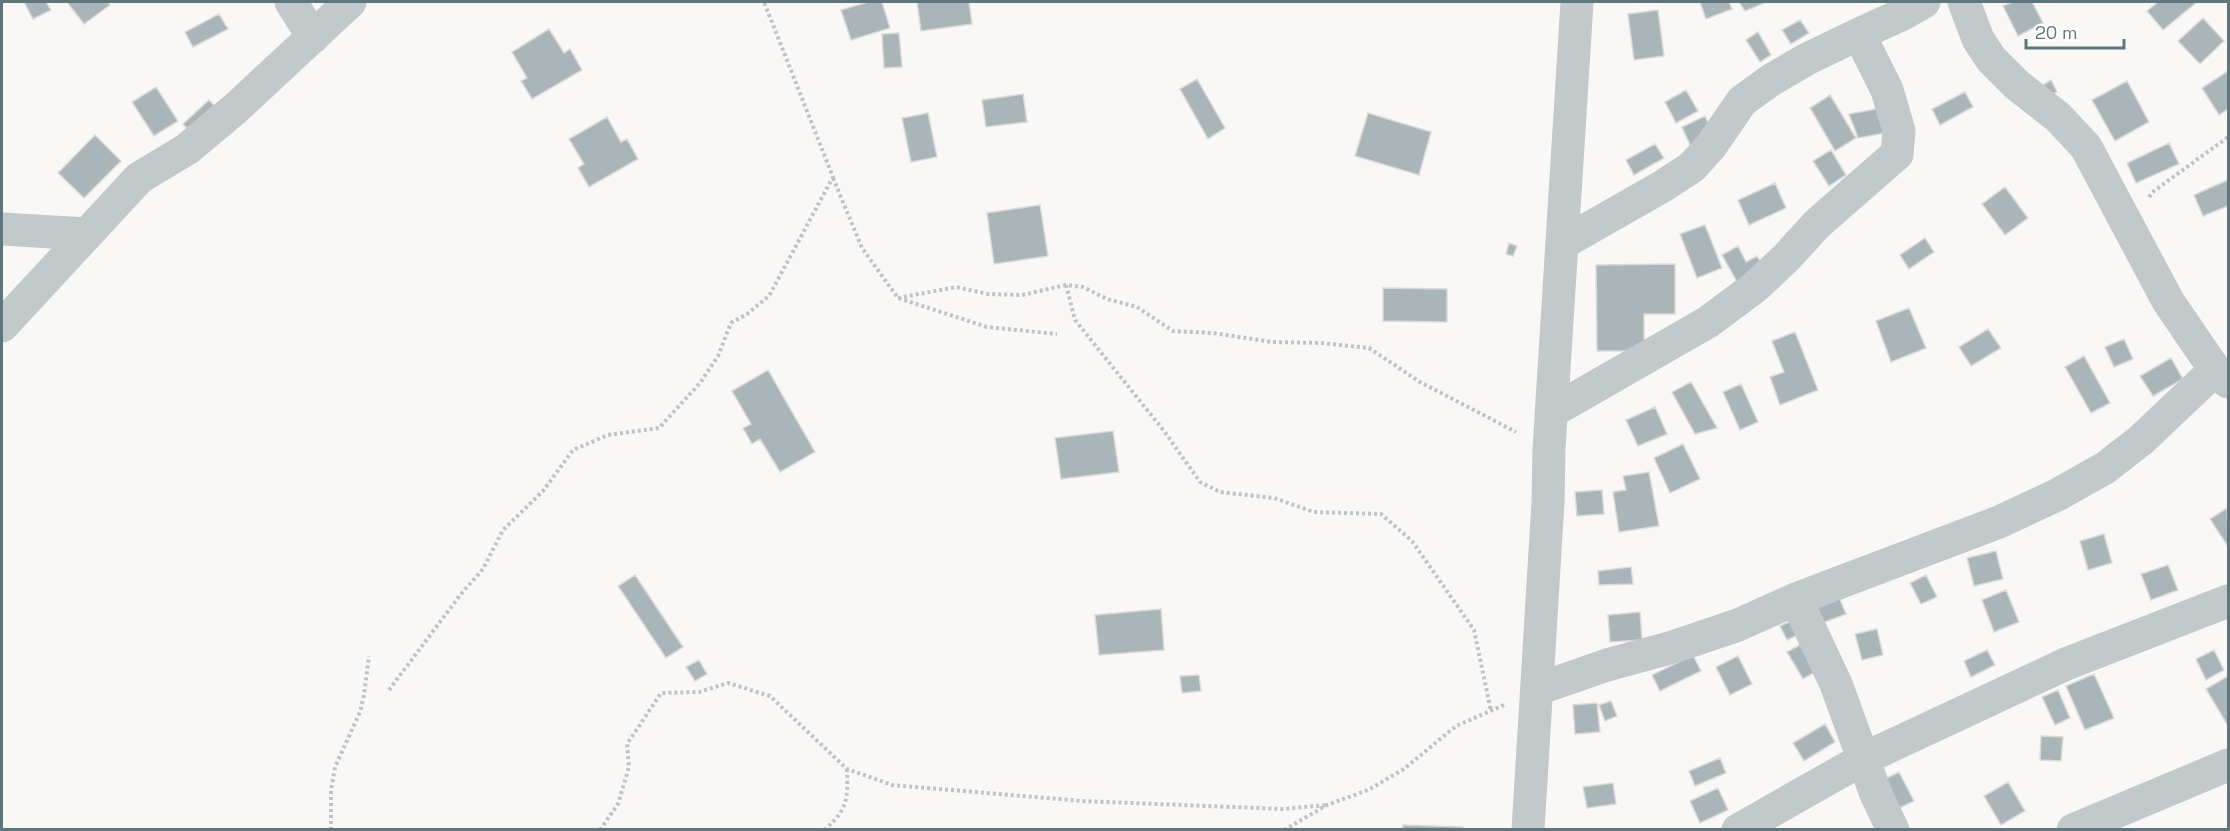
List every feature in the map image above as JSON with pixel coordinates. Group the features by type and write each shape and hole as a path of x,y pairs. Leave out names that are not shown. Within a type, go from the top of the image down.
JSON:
{"street":[{"path":"291,2 313,37"},
{"path":"2,326 139,178 187,149 236,108 350,2"},
{"path":"1528,830 1577,2"},
{"path":"1563,243 1692,167 1711,146 1742,100 1771,80 1807,59 1924,2"},
{"path":"1538,689 1607,665 1673,647 1738,625 1796,599 1988,526 2057,495 2105,468 2222,376 2168,301 2086,147 2058,117 2017,85 1991,58 1978,39 1964,2"},
{"path":"1553,411 1708,322 1755,287 1817,224 1897,154 1899,131 1887,90 1859,34"},
{"path":"2,229 87,234"},
{"path":"1796,599 1836,684 1865,758 1876,794 1893,830"},
{"path":"1738,830 1865,758 2066,664 2229,601"},
{"path":"2073,830 2229,765"}],"path":[{"path":"764,2 862,248 898,298 987,327 1057,334"},
{"path":"2127,222 2154,191 2229,137"},
{"path":"389,690 483,568 503,530 543,491 573,450 608,435 659,428 700,382 718,356 731,323 747,314 769,296 833,177"},
{"path":"898,298 956,287 988,294 1023,295 1066,285 1083,287 1107,299 1137,307 1173,331 1213,333 1272,342 1320,343 1369,348 1420,382 1549,449"},
{"path":"1066,285 1075,320 1164,431 1200,482 1220,492 1274,498 1314,512 1381,514 1412,541 1474,630 1491,711"},
{"path":"331,830 331,791 335,767 360,712 369,656"},
{"path":"600,830 618,804 629,767 627,744 661,693 699,692 728,683 771,696 847,769 892,785 1081,801 1283,809 1327,805"},
{"path":"1284,830 1327,805 1368,789 1404,769 1456,726 1538,689"},
{"path":"824,830 836,819 848,797 847,769"}],"building":[{"path":"24,2 46,2 51,10 33,19"},
{"path":"67,2 108,2 110,5 84,24"},
{"path":"868,2 882,2 890,28 851,40 841,10"},
{"path":"917,2 969,2 972,24 921,31"},
{"path":"1700,2 1729,2 1732,9 1706,19"},
{"path":"1739,2 1767,2 1745,11"},
{"path":"2013,2 2032,2 2043,23 2018,36 2003,6"},
{"path":"2158,2 2197,2 2163,30 2147,11"},
{"path":"1658,10 1664,56 1634,60 1628,14"},
{"path":"219,14 228,29 193,47 185,32"},
{"path":"2203,18 2224,41 2200,64 2178,41"},
{"path":"1800,20 1809,33 1791,44 1782,30"},
{"path":"549,29 564,53 570,49 582,70 532,99 521,81 527,78 512,52"},
{"path":"1758,32 1771,55 1760,62 1746,40"},
{"path":"899,33 902,67 884,68 882,34"},
{"path":"2228,71 2228,109 2219,115 2202,88"},
{"path":"1197,79 1225,128 1208,139 1180,89"},
{"path":"2051,80 2057,92 2043,99 2036,89"},
{"path":"2127,81 2149,122 2115,141 2092,100"},
{"path":"156,87 178,121 154,136 132,102"},
{"path":"1686,90 1698,111 1676,123 1665,102"},
{"path":"1965,92 1973,107 1940,125 1932,109"},
{"path":"1023,94 1027,122 986,127 982,100"},
{"path":"1830,95 1856,138 1835,151 1810,108"},
{"path":"209,100 220,112 194,136 183,124"},
{"path":"1887,107 1891,132 1858,138 1849,114"},
{"path":"928,113 937,157 911,162 902,118"},
{"path":"1368,113 1431,132 1419,175 1355,156"},
{"path":"1705,116 1714,136 1691,147 1682,127"},
{"path":"607,117 621,142 627,139 638,159 589,187 578,168 584,164 569,139"},
{"path":"95,135 121,161 84,198 58,173"},
{"path":"2169,143 2179,164 2136,183 2127,163"},
{"path":"1655,144 1664,158 1634,175 1626,160"},
{"path":"1831,150 1846,175 1829,186 1813,161"},
{"path":"2228,180 2228,206 2203,216 2194,195"},
{"path":"1775,183 1786,208 1749,225 1738,200"},
{"path":"2005,187 2028,218 2005,235 1982,204"},
{"path":"1040,205 1048,256 994,264 987,213"},
{"path":"1705,225 1722,268 1697,278 1680,234"},
{"path":"1925,238 1934,252 1909,269 1900,255"},
{"path":"1509,243 1517,246 1513,256 1506,254"},
{"path":"1738,246 1746,262 1757,256 1766,272 1740,287 1722,255"},
{"path":"1675,264 1675,314 1644,314 1644,351 1597,351 1596,265"},
{"path":"1383,288 1447,289 1447,322 1383,321"},
{"path":"1909,308 1926,348 1891,362 1876,321"},
{"path":"1988,329 2001,348 1971,366 1959,347"},
{"path":"1795,332 1818,390 1780,405 1770,377 1784,372 1772,341"},
{"path":"2124,339 2133,359 2114,367 2105,347"},
{"path":"2084,356 2110,403 2091,413 2065,367"},
{"path":"2171,358 2183,379 2153,396 2140,376"},
{"path":"768,370 815,452 780,472 760,439 752,444 743,428 751,424 732,391"},
{"path":"1691,382 1717,428 1695,434 1672,392"},
{"path":"1741,384 1758,422 1740,430 1723,392"},
{"path":"1655,407 1667,434 1638,446 1626,420"},
{"path":"1113,431 1119,472 1061,479 1055,438"},
{"path":"1683,444 1700,479 1670,493 1654,458"},
{"path":"1649,472 1659,526 1619,532 1613,492 1626,490 1623,476"},
{"path":"1602,490 1604,514 1577,516 1575,492"},
{"path":"2227,508 2228,543 2227,545 2210,519"},
{"path":"2104,534 2112,563 2088,570 2080,541"},
{"path":"1996,551 2003,579 1974,586 1967,558"},
{"path":"2168,565 2178,590 2151,600 2141,574"},
{"path":"1631,567 1633,584 1599,585 1598,571"},
{"path":"635,575 683,647 666,658 618,586"},
{"path":"1926,575 1937,597 1921,604 1910,583"},
{"path":"2006,590 2019,622 1994,632 1982,600"},
{"path":"1839,597 1846,614 1814,626 1807,609"},
{"path":"1161,609 1164,650 1099,655 1095,615"},
{"path":"1640,612 1642,640 1610,642 1608,615"},
{"path":"1793,620 1800,634 1787,640 1780,626"},
{"path":"1877,629 1883,655 1862,660 1855,634"},
{"path":"1805,642 1820,669 1803,679 1787,652"},
{"path":"1987,650 1995,665 1971,677 1964,661"},
{"path":"2214,650 2224,670 2206,680 2196,659"},
{"path":"1693,655 1701,671 1660,691 1652,675"},
{"path":"1738,656 1752,684 1730,695 1716,667"},
{"path":"699,660 707,674 695,681 686,667"},
{"path":"2094,674 2114,718 2085,730 2066,686"},
{"path":"1199,675 1201,691 1182,693 1180,676"},
{"path":"2228,676 2228,726 2206,689"},
{"path":"2058,690 2070,718 2055,725 2042,697"},
{"path":"1611,701 1617,716 1605,721 1599,705"},
{"path":"1597,703 1600,732 1575,734 1573,705"},
{"path":"1825,724 1835,742 1804,761 1793,743"},
{"path":"2041,736 2063,737 2061,761 2040,760"},
{"path":"1720,758 1726,773 1695,786 1689,771"},
{"path":"1899,772 1914,801 1897,809 1881,781"},
{"path":"2008,782 2025,811 2001,825 1984,796"},
{"path":"1613,783 1616,804 1587,808 1583,787"},
{"path":"1718,788 1728,810 1700,823 1690,801"},
{"path":"1403,825 1463,827 1463,830 1403,830"}]}
